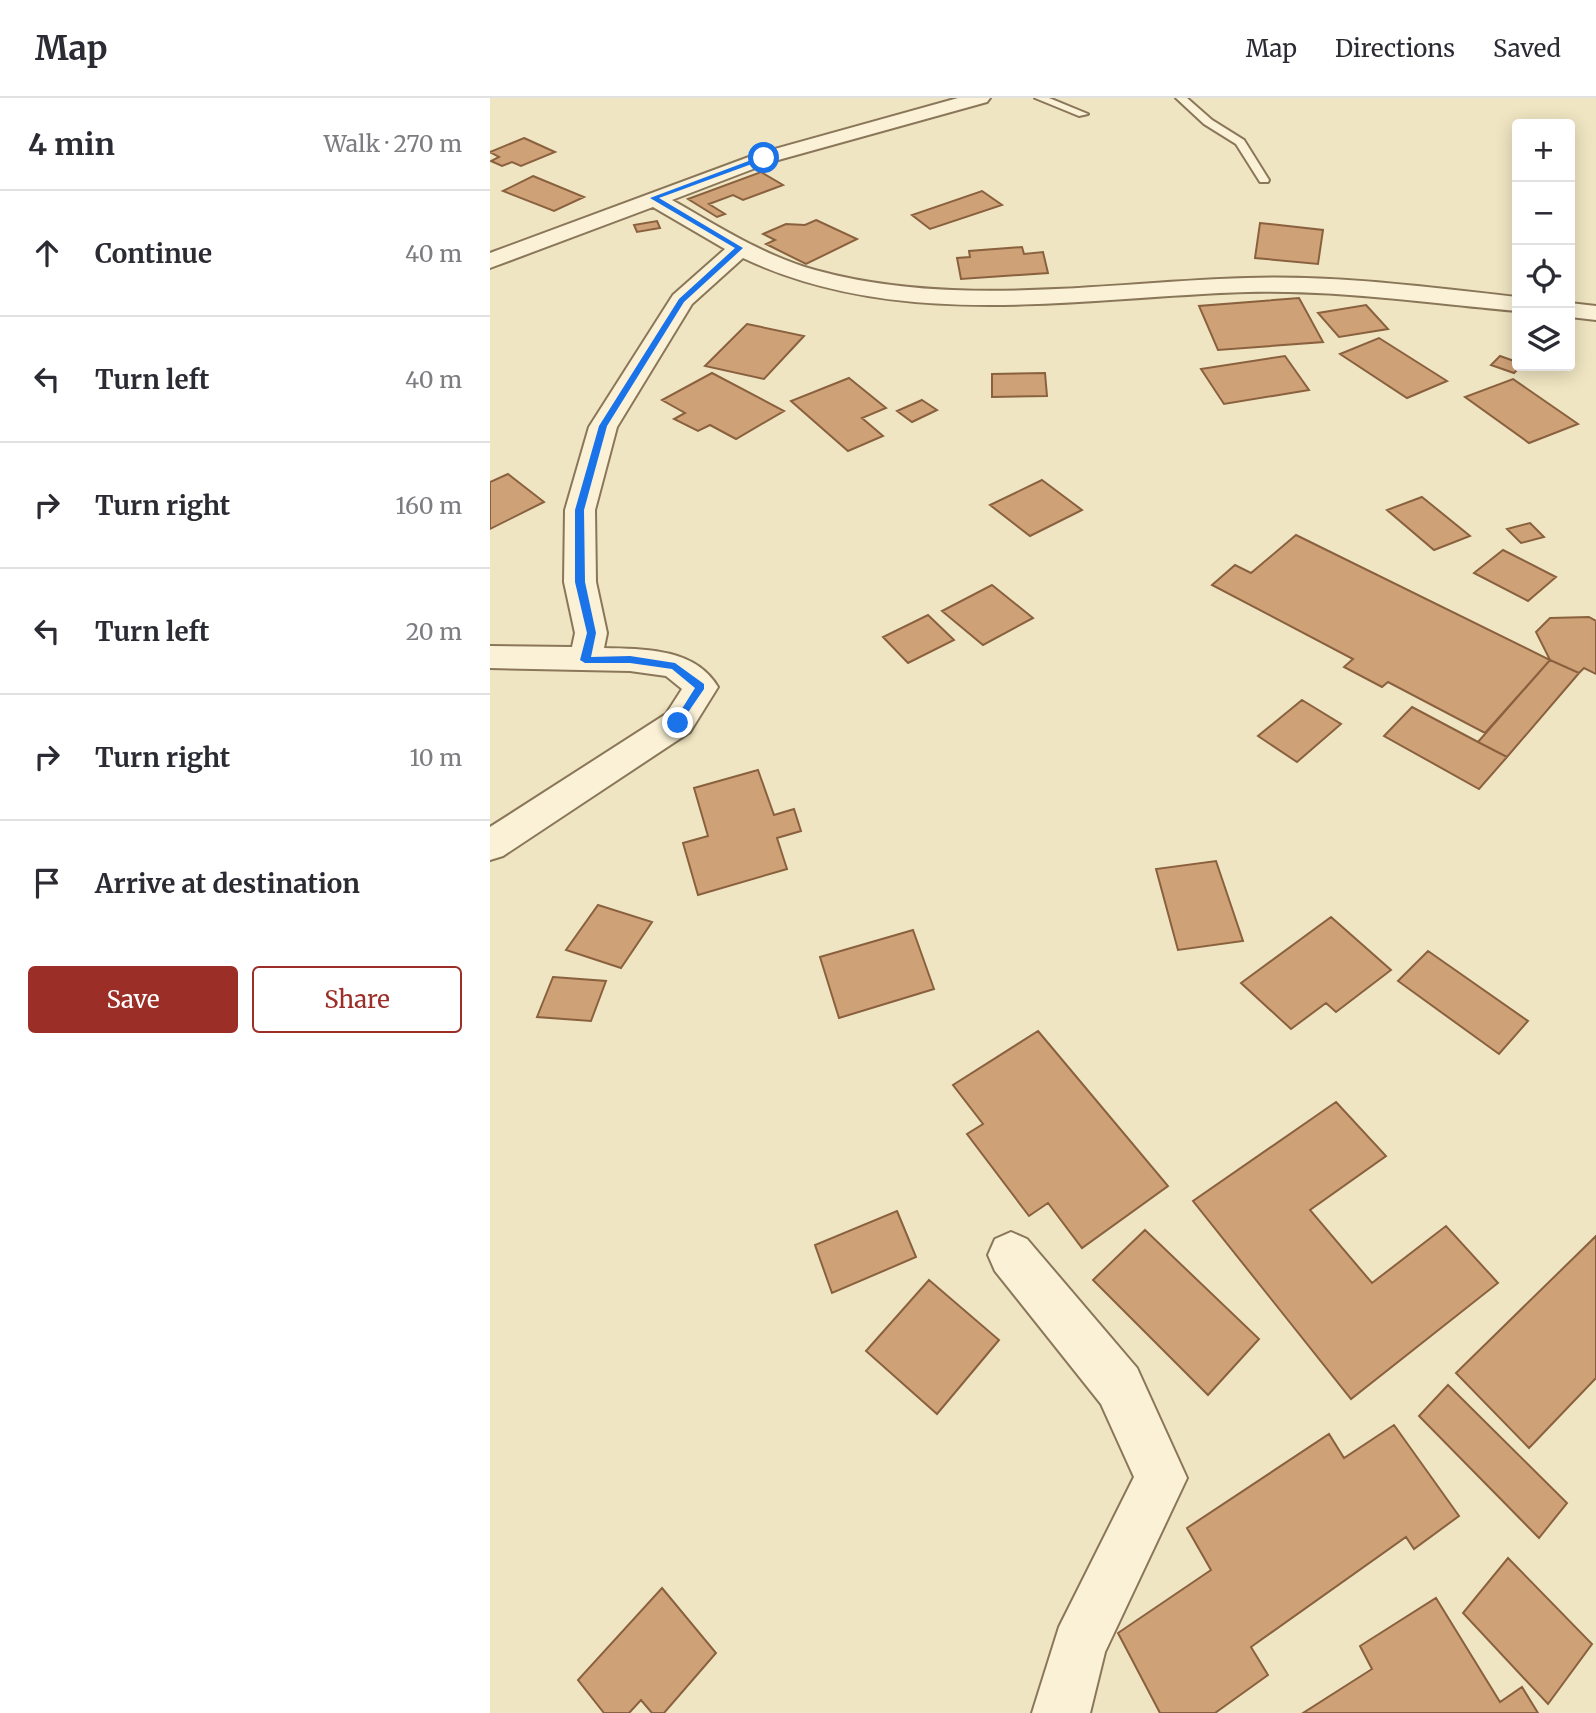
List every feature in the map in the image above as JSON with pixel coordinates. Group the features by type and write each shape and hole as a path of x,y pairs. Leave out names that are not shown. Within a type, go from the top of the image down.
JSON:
{"street":[{"path":"490,261 764,158 980,98"},
{"path":"653,198 740,248 807,275 872,292 1052,298 1249,285 1310,285 1512,304"},
{"path":"585,660 592,633 580,582 580,510 603,426 681,300 740,248"},
{"path":"1575,311 1596,313"},
{"path":"490,657 630,660 675,666 701,687 678,723 490,846"},
{"path":"1011,1255 1119,1386 1161,1478 1079,1647 1061,1713"}],"lane":[{"path":"1040,98 1083,114"},
{"path":"1181,98 1208,122 1240,142 1264,180"}],"building":[{"path":"524,138 555,152 521,166 512,162 502,166 491,161 499,157 490,152"},
{"path":"761,172 783,185 743,200 733,195 709,204 725,214 717,217 688,199"},
{"path":"533,176 584,197 554,211 503,191"},
{"path":"982,191 1002,205 930,229 912,215"},
{"path":"816,220 857,239 806,264 766,244 775,240 763,234 786,224 805,225"},
{"path":"657,221 660,228 637,232 634,225"},
{"path":"1260,223 1323,230 1318,264 1255,258"},
{"path":"1022,247 1024,254 1043,252 1048,273 961,279 957,258 970,257 969,251"},
{"path":"1299,298 1323,342 1218,350 1199,306"},
{"path":"1366,305 1388,329 1339,337 1318,313"},
{"path":"747,324 804,336 764,379 705,366"},
{"path":"1379,338 1447,381 1407,398 1340,354"},
{"path":"1285,356 1309,390 1224,404 1201,369"},
{"path":"1500,356 1512,360 1512,371 1516,371 1514,373 1491,365"},
{"path":"712,373 784,411 736,439 710,425 698,431 674,419 685,413 662,400"},
{"path":"1045,373 1047,396 992,397 992,374"},
{"path":"849,378 886,408 862,418 883,436 848,451 791,401"},
{"path":"1513,379 1578,424 1529,443 1465,397"},
{"path":"922,400 937,410 912,422 897,411"},
{"path":"508,474 544,502 490,529 490,482"},
{"path":"1042,480 1082,510 1030,536 990,505"},
{"path":"1422,497 1470,536 1434,550 1387,510"},
{"path":"1530,523 1544,537 1521,543 1507,529"},
{"path":"1296,535 1550,660 1485,733 1388,682 1382,687 1344,667 1353,659 1212,585 1235,565 1251,573"},
{"path":"1503,550 1556,577 1528,601 1474,573"},
{"path":"992,585 1033,618 983,645 942,611"},
{"path":"928,615 954,640 908,663 883,637"},
{"path":"1589,617 1596,621 1596,674 1584,668 1579,673 1550,660 1536,632 1550,618"},
{"path":"1550,660 1579,673 1507,757 1478,742"},
{"path":"1302,700 1341,724 1297,762 1258,736"},
{"path":"1412,707 1507,757 1479,789 1384,736"},
{"path":"758,770 774,815 794,809 801,831 777,838 787,869 698,895 683,843 708,836 694,788"},
{"path":"1216,861 1243,941 1178,950 1156,869"},
{"path":"598,905 652,922 621,968 566,950"},
{"path":"1331,917 1391,970 1336,1012 1326,1003 1291,1029 1241,983"},
{"path":"913,930 934,989 839,1018 820,957"},
{"path":"1428,951 1528,1021 1499,1054 1398,981"},
{"path":"553,977 606,981 591,1021 537,1017"},
{"path":"1038,1031 1168,1186 1082,1248 1048,1203 1029,1216 967,1134 983,1124 953,1085"},
{"path":"1336,1102 1386,1156 1310,1210 1372,1283 1446,1226 1498,1283 1351,1399 1193,1201"},
{"path":"897,1211 916,1257 832,1293 815,1245"},
{"path":"1145,1230 1259,1339 1208,1395 1093,1280"},
{"path":"1596,1236 1596,1378 1529,1448 1456,1373"},
{"path":"929,1280 999,1340 937,1414 866,1351"},
{"path":"1448,1385 1567,1503 1539,1538 1419,1416"},
{"path":"1394,1425 1459,1516 1414,1549 1406,1537 1251,1647 1268,1675 1215,1713 1160,1713 1118,1633 1211,1570 1187,1528 1329,1434 1344,1458"},
{"path":"1508,1558 1592,1644 1548,1704 1463,1613"},
{"path":"662,1588 716,1653 664,1713 652,1713 641,1700 629,1713 604,1713 578,1680"},
{"path":"1436,1598 1500,1702 1522,1687 1538,1713 1303,1713 1372,1669 1360,1646"}],"route":[{"path":"678,723 701,687 675,666 630,660 585,660 592,633 580,582 580,510 603,426 648,358 681,300 740,248 653,198 764,158"}]}
